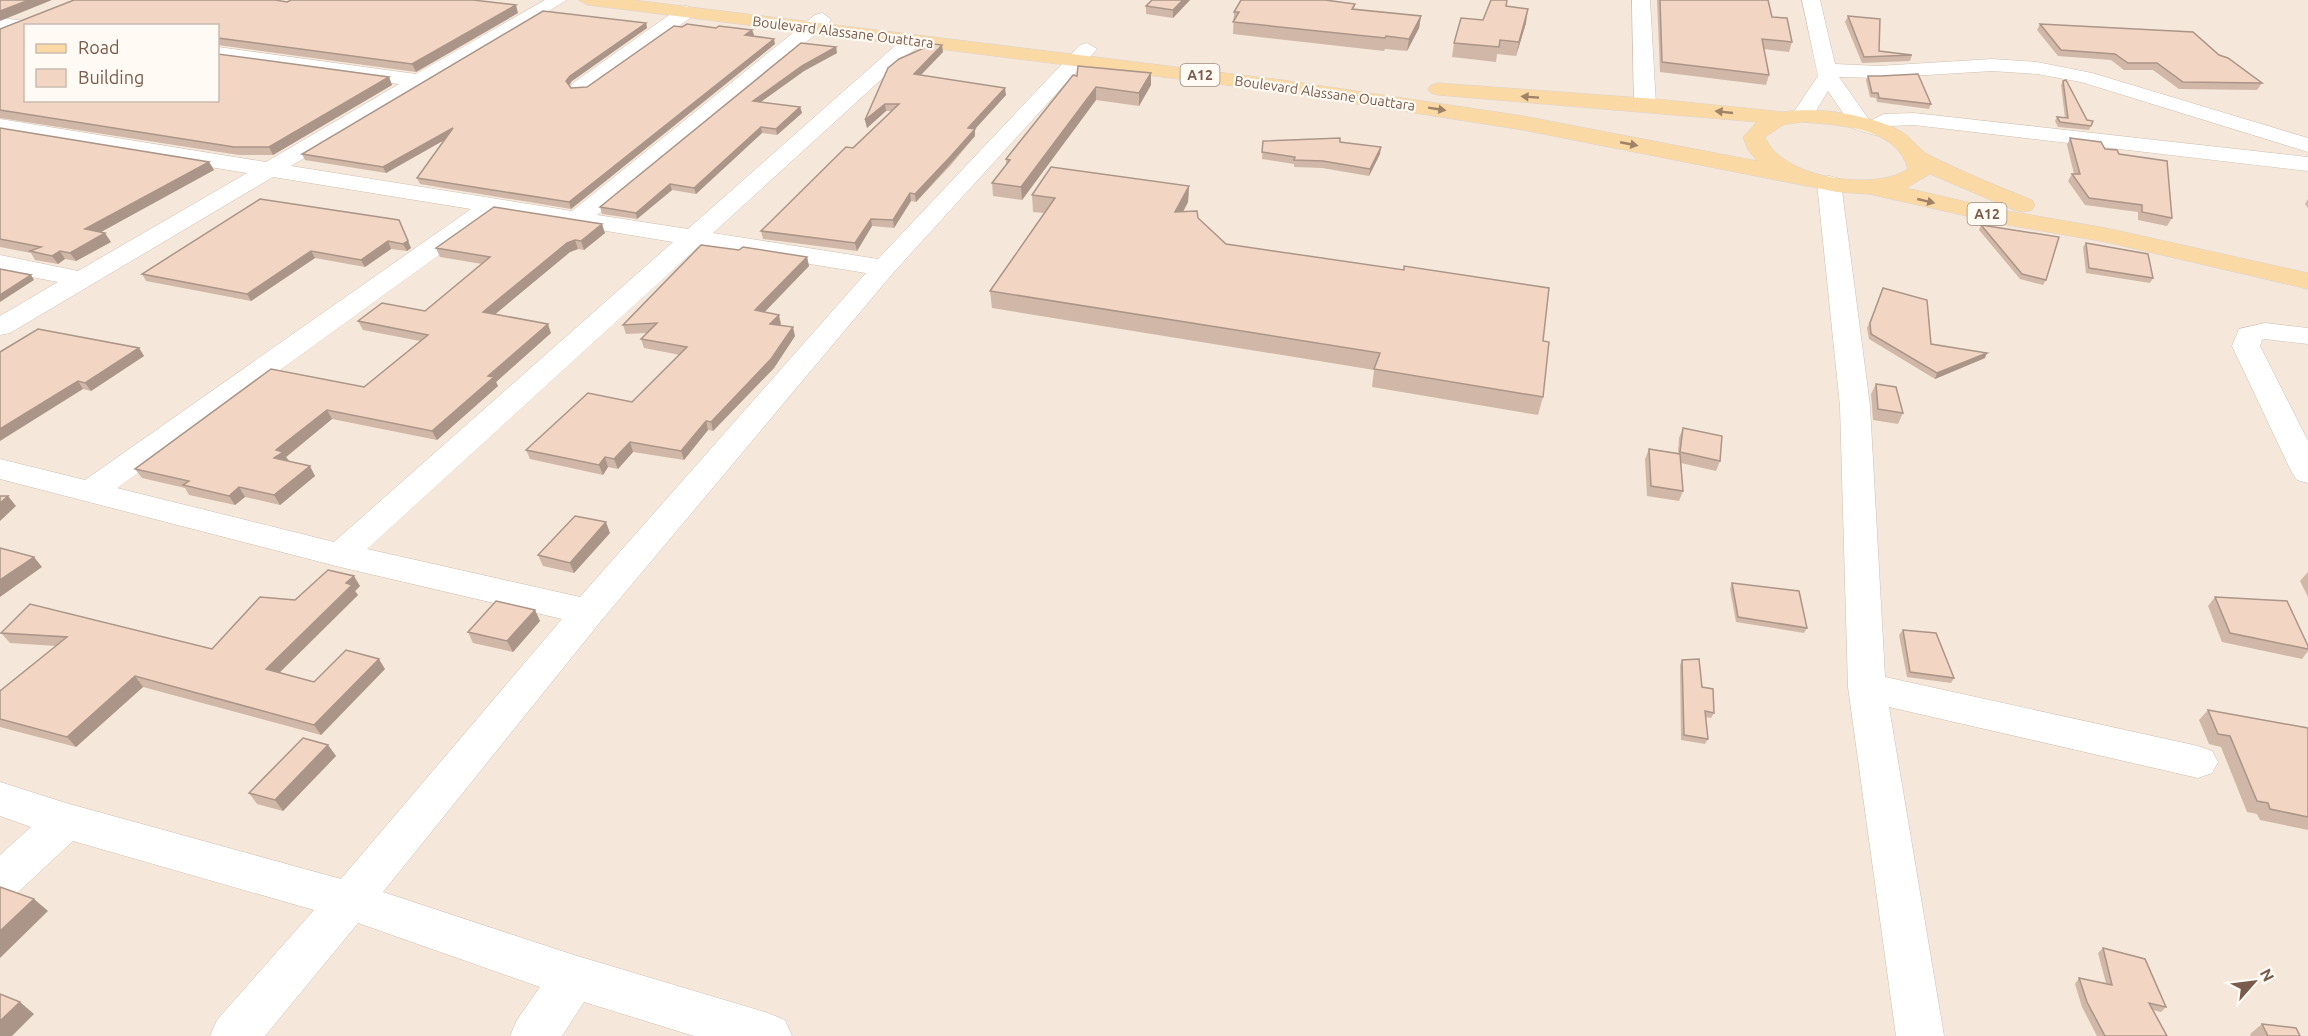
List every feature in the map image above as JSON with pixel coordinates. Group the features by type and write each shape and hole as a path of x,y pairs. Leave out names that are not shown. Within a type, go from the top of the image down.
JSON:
{"main road":[{"name":"Boulevard Alassane Ouattara","path":"588,0 811,18 1083,55 1523,123 1819,181"},
{"name":"Boulevard Alassane Ouattara","path":"811,18 912,41 1083,55 1419,88 1792,117 1832,118 1869,126 1911,148 1919,159"},
{"path":"1792,117 1762,125 1754,137 1760,151 1779,166 1819,181 1869,187 1908,180 1920,171 1919,159"},
{"name":"A12","path":"1919,159 1985,191 2106,235"},
{"name":"A12","path":"1869,187 2002,217 2106,235 2308,281"}],"street":[{"path":"0,327 558,0"},
{"path":"1641,0 1645,105"},
{"path":"1811,0 1828,73 1869,126 1884,120 1914,119 2308,164"},
{"path":"580,87 681,6"},
{"path":"9,26 42,13"},
{"path":"578,218 811,18"},
{"path":"340,555 912,41"},
{"path":"219,53 418,81"},
{"path":"234,1036 350,901 588,612 884,268 1083,55"},
{"path":"1792,117 1828,73 1992,65 2037,68 2085,77 2308,145"},
{"path":"0,126 884,268"},
{"path":"1819,181 1855,406 1867,687 1920,1036"},
{"path":"91,491 492,205"},
{"path":"0,263 81,279"},
{"path":"2308,336 2265,331 2249,335 2246,346 2308,473"},
{"path":"0,469 340,555 588,612"},
{"path":"1867,687 2198,762"},
{"path":"0,799 66,821 350,901 574,977 768,1036"},
{"path":"0,882 66,821"},
{"path":"534,1036 574,977"}],"shaded area":[{"path":"0,0 2308,0 2308,1036 0,1036"}],"building":[{"path":"0,0 29,0 0,11"},
{"path":"74,0 275,0 287,2 291,0 473,0 516,5 412,64 219,38 219,24 24,24 24,102 219,102 219,54 389,77 269,147 234,147 0,110 0,29"},
{"path":"1152,0 1183,0 1173,10 1146,6"},
{"path":"1241,0 1325,0 1355,4 1352,9 1421,16 1409,39 1386,36 1385,38 1233,22 1239,12 1234,12"},
{"path":"1491,0 1507,0 1506,6 1528,9 1519,42 1500,40 1499,47 1454,43 1461,18 1483,20"},
{"path":"1660,0 1768,0 1772,17 1787,18 1792,42 1762,39 1769,75 1662,62"},
{"path":"543,11 646,23 570,76 566,81 571,88 587,87 674,26 682,27 687,24 752,30 745,35 774,39 569,202 417,178 453,128 383,167 302,154"},
{"path":"1848,16 1880,19 1879,51 1912,55 1864,57"},
{"path":"2040,24 2193,32 2219,55 2228,58 2262,83 2183,82 2157,63 2128,63 2115,54 2061,50"},
{"path":"801,43 836,47 802,66 753,101 800,107 776,129 761,127 694,188 670,184 636,213 600,207"},
{"path":"933,44 942,45 914,74 1005,88 968,128 975,129 950,157 915,194 910,193 893,220 871,219 855,243 761,231 846,147 853,148 899,104 885,104 865,120 888,68 899,59"},
{"path":"1078,66 1151,73 1139,93 1096,87 1021,187 992,183 1010,160 1006,159 1073,75 1077,76"},
{"path":"1918,74 1931,104 1879,98 1878,93 1872,93 1868,76 1880,76"},
{"path":"2066,80 2087,120 2093,121 2091,126 2060,122 2057,117 2068,118 2063,81"},
{"path":"0,128 209,162 85,229 105,233 70,253 60,251 52,256 30,251 41,247 0,239"},
{"path":"1340,138 1340,142 1381,147 1370,169 1323,161 1294,160 1295,157 1262,152 1263,141"},
{"path":"2070,138 2101,142 2105,149 2117,150 2119,154 2167,161 2172,218 2142,212 2142,205 2089,198 2072,174 2080,174"},
{"path":"1051,167 1189,186 1175,212 1197,211 1198,218 1226,244 1404,270 1404,266 1549,288 1543,341 1549,342 1543,397 1374,369 1380,353 990,291 1055,198 1032,195"},
{"path":"260,199 399,220 408,241 403,244 388,241 361,260 311,251 247,294 142,274"},
{"path":"494,207 602,224 581,241 575,240 567,243 483,312 548,324 488,376 494,377 432,431 327,410 276,450 283,452 274,458 310,466 274,495 239,487 229,496 183,485 189,481 135,469 271,369 364,387 428,335 358,321 382,303 425,311 490,257 436,248"},
{"path":"1981,225 2059,237 2046,280 2022,274"},
{"path":"2086,243 2148,254 2153,278 2089,268"},
{"path":"701,245 739,250 743,247 807,257 755,310 779,315 770,324 793,327 771,359 711,422 706,421 681,451 630,442 614,459 605,457 599,465 526,450 588,393 632,402 687,347 641,339 657,323 623,325"},
{"path":"0,269 31,275 0,295"},
{"path":"1883,288 1927,300 1931,344 1987,353 1937,373 1871,334 1870,323"},
{"path":"38,329 139,348 85,383 78,381 0,429 0,352"},
{"path":"1876,384 1896,387 1903,413 1878,409"},
{"path":"1683,428 1722,436 1720,461 1680,452"},
{"path":"1649,449 1680,454 1683,491 1651,486"},
{"path":"0,496 8,496 0,503"},
{"path":"575,516 606,522 570,563 538,555"},
{"path":"0,548 34,557 0,580"},
{"path":"328,570 354,576 346,583 352,585 266,669 314,682 346,650 379,659 314,725 135,676 67,737 0,719 0,691 67,637 1,633 30,604 212,649 260,597 295,600"},
{"path":"1732,583 1799,591 1807,628 1738,617"},
{"path":"2215,597 2287,601 2308,649 2230,633"},
{"path":"496,601 535,610 507,641 468,632"},
{"path":"1903,630 1936,633 1954,678 1910,672"},
{"path":"1699,659 1702,687 1713,689 1714,713 1705,711 1708,739 1684,735 1682,660"},
{"path":"2208,710 2308,728 2308,817 2270,809 2268,803 2257,801 2230,736 2218,734"},
{"path":"303,738 328,745 275,800 249,793"},
{"path":"0,887 34,899 0,931"},
{"path":"2103,948 2145,959 2166,1007 2149,1003 2167,1036 2105,1036 2087,1002 2079,978 2112,985"},
{"path":"0,994 20,1002 0,1021"},
{"path":"2262,1024 2296,1028 2300,1036 2268,1036"}]}
